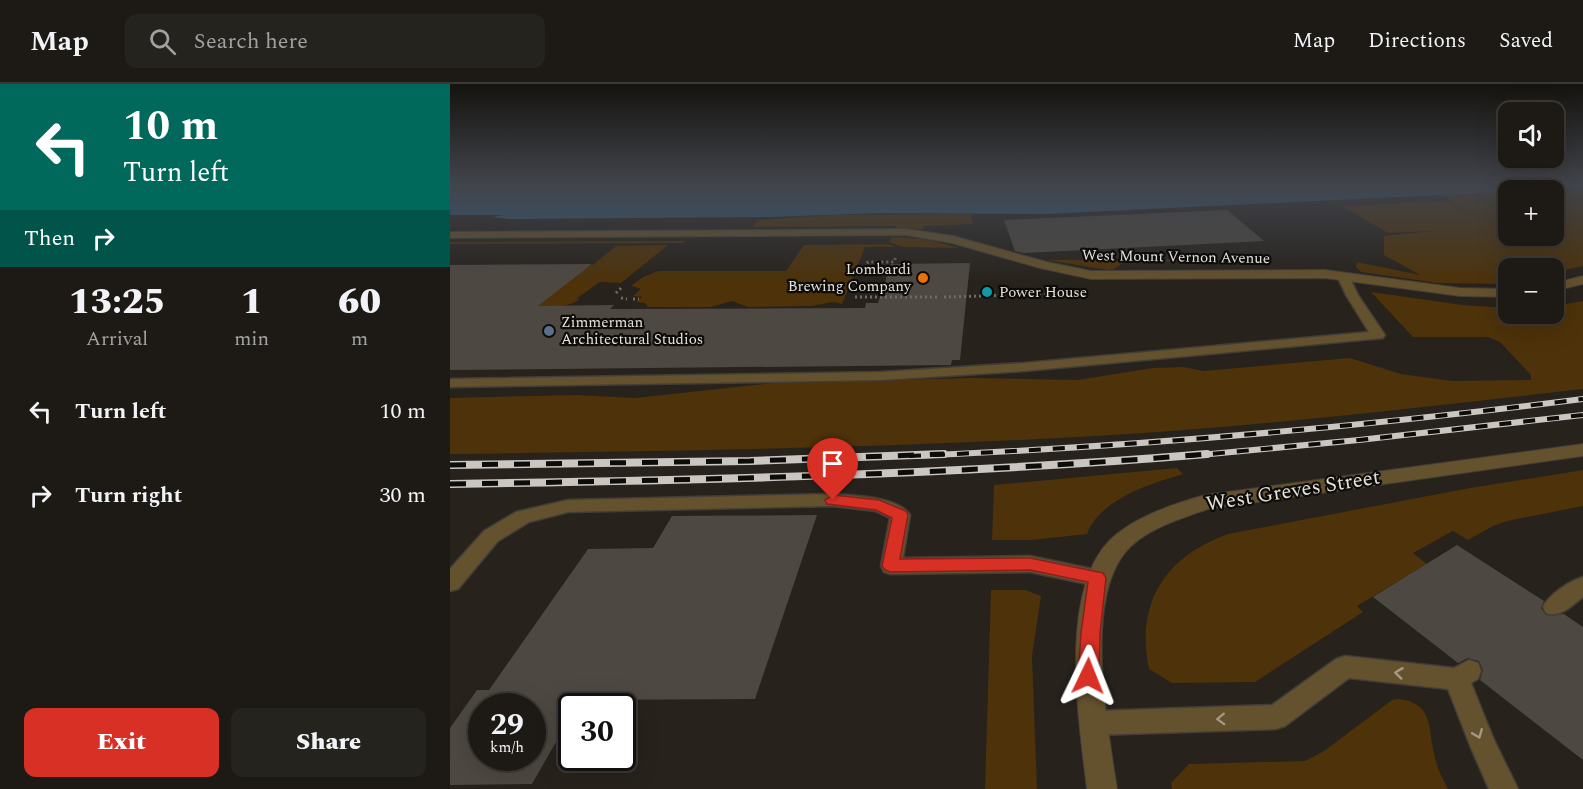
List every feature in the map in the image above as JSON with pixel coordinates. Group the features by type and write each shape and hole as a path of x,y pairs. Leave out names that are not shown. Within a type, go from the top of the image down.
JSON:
{"street":[{"name":"West Mount Vernon Avenue","path":"450,235 906,232 950,239 1056,268 1091,275 1343,276 1451,291 1498,293"},
{"path":"1564,285 1583,280"},
{"name":"West Greves Street","path":"1102,789 1088,676 1090,633 1097,578 1117,547 1155,521 1205,502 1583,450"}],"lane":[{"path":"450,383 881,376 1024,367 1378,335 1352,295 1343,276"},
{"path":"450,583 491,536 523,517 568,506 833,500 879,505 900,515 891,566 1030,564 1097,578"},
{"path":"1554,607 1582,588"},
{"path":"1094,723 1276,717 1345,666 1463,675 1484,748 1504,789"}],"path":[{"path":"865,268 868,262 894,262 896,255"},
{"path":"616,292 621,288"},
{"path":"944,297 1051,294"},
{"path":"855,297 937,297"},
{"path":"621,298 627,299"},
{"path":"633,299 639,299"}],"shaded area":[{"path":"820,216 971,216 973,224 924,226 923,229 896,228 897,226 753,227 758,220"},
{"path":"1359,216 1475,216 1498,227 1498,246 1564,246 1564,216 1583,216 1583,266 1564,270 1564,258 1498,258 1498,284 1438,283 1361,272 1356,267 1357,262 1420,275 1384,255 1384,236 1433,231 1388,233"},
{"path":"1476,216 1498,216 1498,227"},
{"path":"892,237 924,239 960,248 903,247 889,242"},
{"path":"686,241 683,243 450,244 450,242"},
{"path":"887,244 896,247 865,247 842,304 833,302 811,306 748,307 732,301 711,307 648,307 645,303 636,302 642,297 633,296 641,289 631,286 643,277 658,271 786,271 804,245"},
{"path":"668,245 621,283 600,282 572,304 542,307 503,300 594,264 616,246"},
{"path":"1216,259 1218,261 1124,262 1108,270 1046,260"},
{"path":"1371,292 1463,305 1498,307 1498,324 1564,324 1564,304 1583,301 1583,389 1299,420 1044,439 874,446 450,454 450,398 576,395 635,398 774,383 972,378 1078,380 1153,368 1184,367 1203,371 1350,358 1401,374 1452,381 1531,380 1531,375 1500,342 1488,337 1413,337"},
{"path":"1177,468 1183,474 1142,488 1114,502 1103,511 1087,534 1032,540 992,540 994,485"},
{"path":"1583,470 1583,506 1507,521 1468,540 1453,531 1413,553 1427,564 1357,606 1363,612 1255,682 1172,683 1149,669 1146,645 1151,603 1160,585 1172,569 1206,543 1228,534 1470,488"},
{"path":"991,590 1025,590 1041,596 1032,656 1037,789 985,789"},
{"path":"1392,700 1410,701 1424,712 1430,726 1436,763 1448,789 1172,789 1171,783 1189,764 1305,761 1324,751"}],"water":[{"path":"800,216 769,217 509,219 492,217"}],"building":[{"path":"1095,216 1234,216 1264,241 1024,253 1015,251 1004,220"},
{"path":"970,263 960,360 952,360 951,365 450,370 450,265 592,264 538,306 614,305 610,309 865,308 866,303 878,303 891,264"},
{"path":"817,515 755,699 636,700 636,693 558,693 558,738 546,760 546,693 475,693 477,690 489,690 588,549 653,548 672,516"},
{"path":"1457,545 1544,601 1541,608 1546,615 1564,614 1583,627 1583,760 1480,680 1483,670 1479,661 1468,658 1458,663 1373,597"},
{"path":"468,703 468,771 539,771 532,784 450,785 450,728"}],"railway":[{"path":"909,456 1246,435 1583,399"},
{"path":"1189,456 1583,415"},
{"path":"450,465 750,461 944,454"},
{"path":"450,484 923,472 1207,454"}],"place":[{"name":"Lombardi Brewing Company","path":"923,278"},
{"name":"Power House","path":"987,292"},
{"name":"Zimmerman Architectural Studios","path":"549,331"}],"route":[{"path":"833,500 879,505 900,515 891,566 1030,564 1097,578 1090,633 1088,676"}]}
